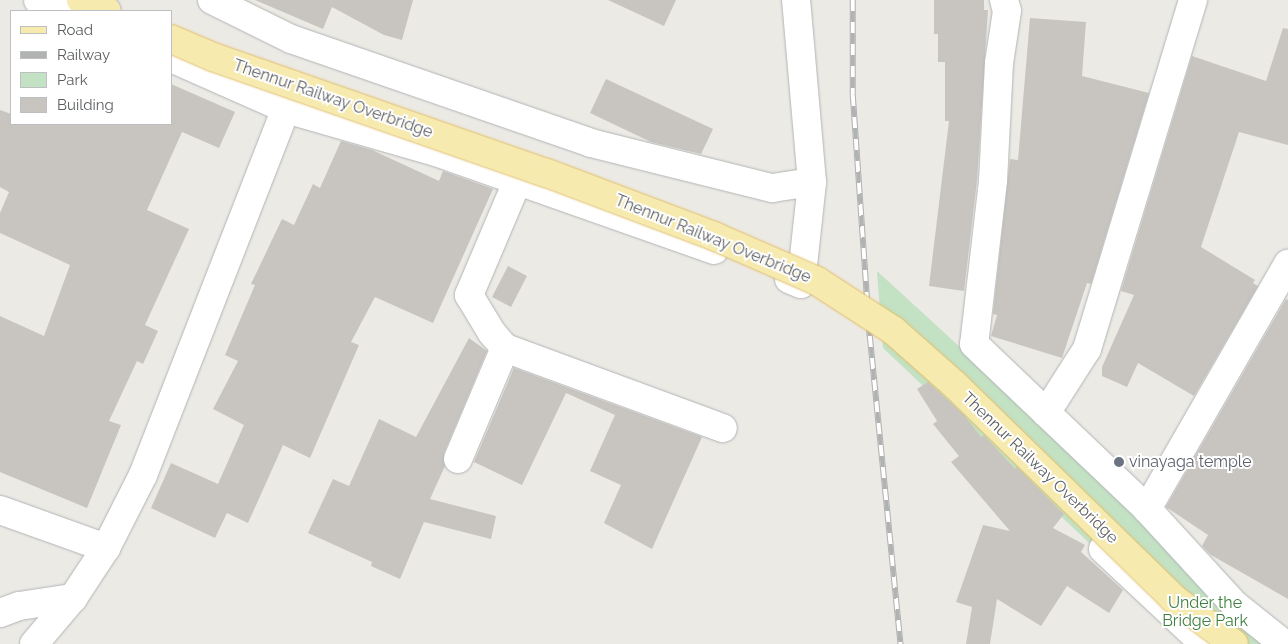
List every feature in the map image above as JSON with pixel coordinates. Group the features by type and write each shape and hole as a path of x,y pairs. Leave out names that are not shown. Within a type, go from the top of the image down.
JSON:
{"main road":[{"path":"81,0 105,10"},
{"name":"Thennur Railway Overbridge","path":"172,39 213,58 565,180 716,236 817,281 894,331 955,385 1173,598 1234,644"}],"street":[{"path":"38,0 62,10"},
{"path":"172,58 286,109 436,152 697,244 801,284 812,182 796,0"},
{"path":"1046,413 1087,349 1193,0"},
{"path":"225,3 291,38 591,143 772,188 812,182"},
{"path":"1009,4 999,63 993,181 974,344 1147,509 1235,605 1284,644"},
{"path":"73,598 9,610 34,644 73,598 106,548 144,475 286,109"},
{"path":"517,182 469,295 504,348 723,428"},
{"path":"1147,509 1288,264"},
{"path":"458,459 504,348"},
{"path":"0,510 106,548"},
{"path":"1103,549 1204,644"}],"green space":[{"name":"Under the Bridge Park","path":"877,271 1284,644 1196,644 883,348"}],"building":[{"path":"255,0 413,0 402,40 384,35 332,7 323,29"},
{"path":"608,0 676,0 664,26"},
{"path":"934,0 984,0 984,10 988,10 977,180 964,291 929,286 949,121 945,121 945,62 938,62 938,34 934,34"},
{"path":"1030,18 1086,22 1082,76 1149,93 1091,284 1087,283 1062,358 991,336 997,315 993,314 1010,159 1018,160"},
{"path":"1283,28 1288,29 1288,145 1239,132 1201,247 1255,280 1253,283 1258,286 1194,396 1138,363 1127,387 1102,376 1102,367 1134,295 1121,291 1192,56 1266,81"},
{"path":"606,79 713,129 701,154 651,142 590,113"},
{"path":"172,84 235,112 219,148 182,132 147,210 189,229 145,325 158,331 143,364 137,361 109,421 121,425 87,508 0,472 0,316 44,336 70,265 0,233 0,213 9,192 0,187 0,110 10,114 10,125 172,125"},
{"path":"341,141 372,150 439,181 443,171 493,189 433,323 375,297 351,342 359,345 310,458 283,445 248,523 227,513 215,538 151,508 171,463 218,484 244,425 213,409 238,361 225,355 255,285 251,284 282,219 294,225 313,184 320,188"},
{"path":"508,266 527,276 511,307 492,297"},
{"path":"1286,299 1288,300 1288,599 1211,555 1202,546 1208,535 1166,507"},
{"path":"469,338 487,351 444,453 445,466 430,499 496,516 491,539 424,522 400,579 371,566 372,562 308,533 333,479 349,486 379,419 416,437"},
{"path":"514,368 702,437 652,549 604,523 621,485 590,471 615,415 566,393 522,485 474,462"},
{"path":"928,382 964,415 981,437 984,435 1015,469 1017,467 1064,514 1053,528 1085,545 1081,552 1123,590 1109,613 1067,586 1041,626 997,599 990,644 966,644 972,607 956,602 983,525 1010,531 951,462 959,456 933,424 937,421 917,389"}],"railway":[{"path":"853,0 853,95 870,336 901,644"}],"place":[{"name":"vinayaga temple","path":"1119,462"}]}
